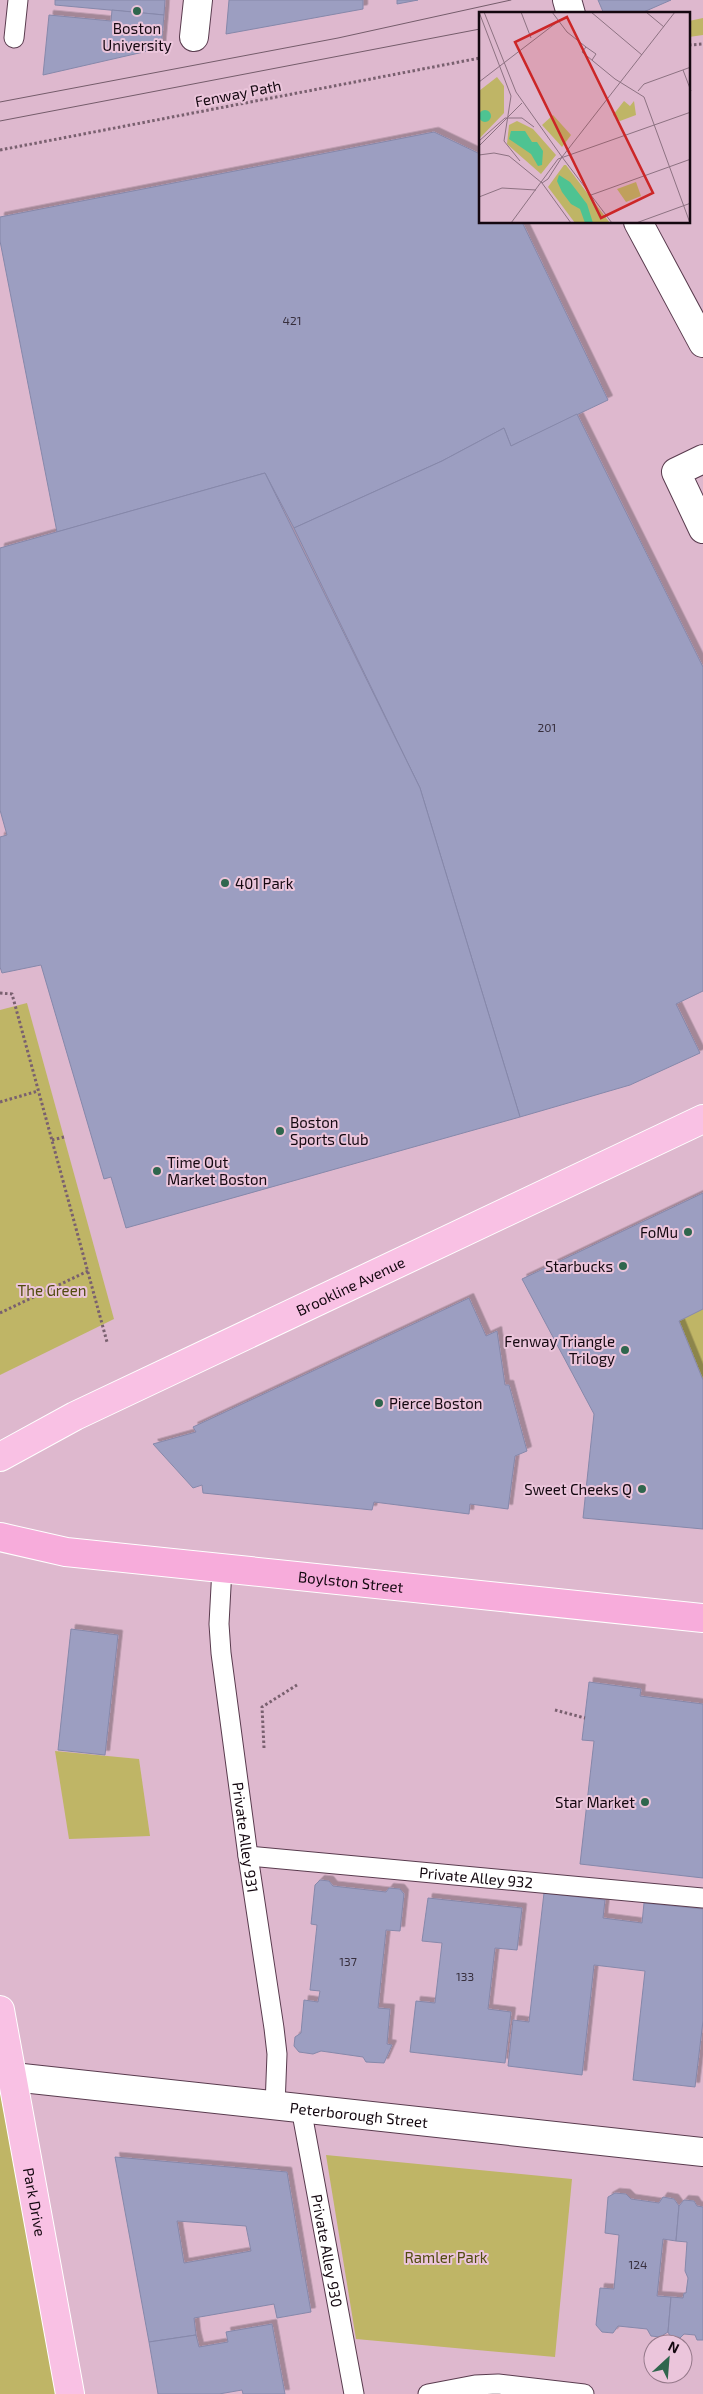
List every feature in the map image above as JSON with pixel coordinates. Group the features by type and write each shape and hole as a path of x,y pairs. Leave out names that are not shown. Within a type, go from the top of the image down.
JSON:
{"highway":[{"name":"Boylston Street","path":"0,1537 66,1552 703,1618"}],"main road":[{"name":"Brookline Avenue","path":"0,1457 75,1416 703,1119"},
{"name":"Park Drive","path":"0,2010 70,2394"}],"street":[{"path":"194,37 198,0"},
{"path":"639,224 703,343"},
{"path":"703,459 676,472 703,529"},
{"name":"Peterborough Street","path":"13,2077 703,2152"}],"lane":[{"path":"14,38 18,0"},
{"name":"Private Alley 931","path":"222,1568 219,1624 222,1653 248,1856 277,2054 288,2107"},
{"name":"Private Alley 932","path":"248,1856 703,1898"},
{"name":"Private Alley 930","path":"288,2107 354,2394"},
{"path":"428,2394 475,2385 498,2384 584,2394"}],"path":[{"path":"690,46 703,44"},
{"name":"Fenway Path","path":"0,150 479,58"},
{"path":"0,993 12,994 107,1342"},
{"path":"0,1102 38,1091"},
{"path":"52,1140 64,1137"},
{"path":"0,1313 88,1271"},
{"path":"555,1710 585,1718"}],"green space":[{"path":"703,18 703,35 690,37 690,21"},
{"name":"The Green","path":"27,1003 114,1319 0,1375 0,1010"},
{"path":"703,1309 703,1380 679,1321"},
{"path":"55,1751 139,1759 150,1836 69,1839"},
{"path":"0,2091 56,2394 0,2394"},
{"name":"Ramler Park","path":"326,2155 572,2179 555,2357 356,2339"}],"building":[{"name":"Boston University","path":"55,0 165,0 164,15 55,5"},
{"path":"229,0 363,0 363,9 226,34"},
{"path":"397,0 418,0 397,4"},
{"path":"598,0 671,0 644,12 603,12"},
{"path":"112,10 164,15 161,48 43,75 49,15 111,21"},
{"path":"434,132 479,154 479,224 523,224 608,400 511,446 504,428 442,461 294,528 265,473 57,532 0,241 0,217"},
{"path":"577,414 703,667 703,991 676,1004 700,1053 630,1085 520,1117 420,788 294,528 442,461 504,428 511,446"},
{"name":"401 Park","path":"265,473 420,788 520,1117 126,1228 111,1177 104,1179 41,965 2,973 0,967 0,837 7,835 0,810 0,548"},
{"name":"Fenway Triangle Trilogy","path":"703,1193 703,1309 679,1321 703,1380 703,1529 583,1518 594,1414 522,1279"},
{"name":"Pierce Boston","path":"469,1298 486,1336 497,1331 505,1385 509,1385 527,1451 515,1456 508,1509 470,1504 469,1514 374,1502 372,1510 203,1493 202,1485 193,1488 153,1444 196,1432 193,1427"},
{"path":"71,1629 118,1635 105,1755 58,1750"},
{"name":"Star Market","path":"589,1682 641,1689 640,1696 703,1704 703,1878 580,1864 594,1741 582,1740"},
{"path":"320,1880 329,1881 333,1886 386,1892 389,1888 400,1889 404,1894 400,1931 386,1930 378,2008 390,2009 387,2044 392,2045 384,2063 366,2062 363,2057 321,2051 313,2054 299,2052 294,2046 295,2037 301,2033 304,2000 318,2002 320,1991 310,1990 317,1925 311,1924 315,1885"},
{"path":"544,1893 605,1900 603,1918 642,1923 644,1903 703,1909 703,2021 695,2087 633,2080 645,1971 594,1965 582,2075 508,2066 513,2020 529,2022"},
{"path":"428,1898 522,1908 517,1950 495,1948 488,2009 511,2012 505,2063 410,2052 416,2001 435,2003 442,1943 422,1941"},
{"path":"115,2157 287,2172 311,2312 277,2318 274,2304 194,2318 196,2335 149,2342","holes":["177,2221 246,2226 251,2251 184,2263"]},
{"path":"615,2193 626,2194 631,2199 659,2203 663,2197 674,2199 679,2206 676,2241 663,2239 657,2296 671,2297 668,2332 665,2334 650,2334 647,2329 618,2326 613,2333 602,2332 596,2325 600,2288 614,2289 619,2235 605,2233 608,2197"},
{"path":"684,2200 694,2201 697,2206 703,2207 703,2340 697,2340 693,2334 669,2334 668,2332 671,2297 683,2298 684,2293 686,2293 688,2278 685,2271 687,2242 676,2241 679,2206"},
{"path":"272,2324 285,2394 243,2394 242,2390 219,2394 158,2394 149,2342 196,2335 199,2347 228,2342 226,2332"}],"tram line":[{"path":"0,102 338,38 511,0"},
{"path":"0,121 479,29"}],"place":[{"name":"Boston University","path":"137,11"},
{"name":"401 Park","path":"225,883"},
{"name":"Boston Sports Club","path":"280,1131"},
{"name":"Time Out Market Boston","path":"157,1171"},
{"name":"FoMu","path":"688,1232"},
{"name":"Starbucks","path":"623,1266"},
{"name":"Fenway Triangle Trilogy","path":"625,1350"},
{"name":"Pierce Boston","path":"379,1403"},
{"name":"Sweet Cheeks Q","path":"642,1489"},
{"name":"Star Market","path":"645,1802"}]}
